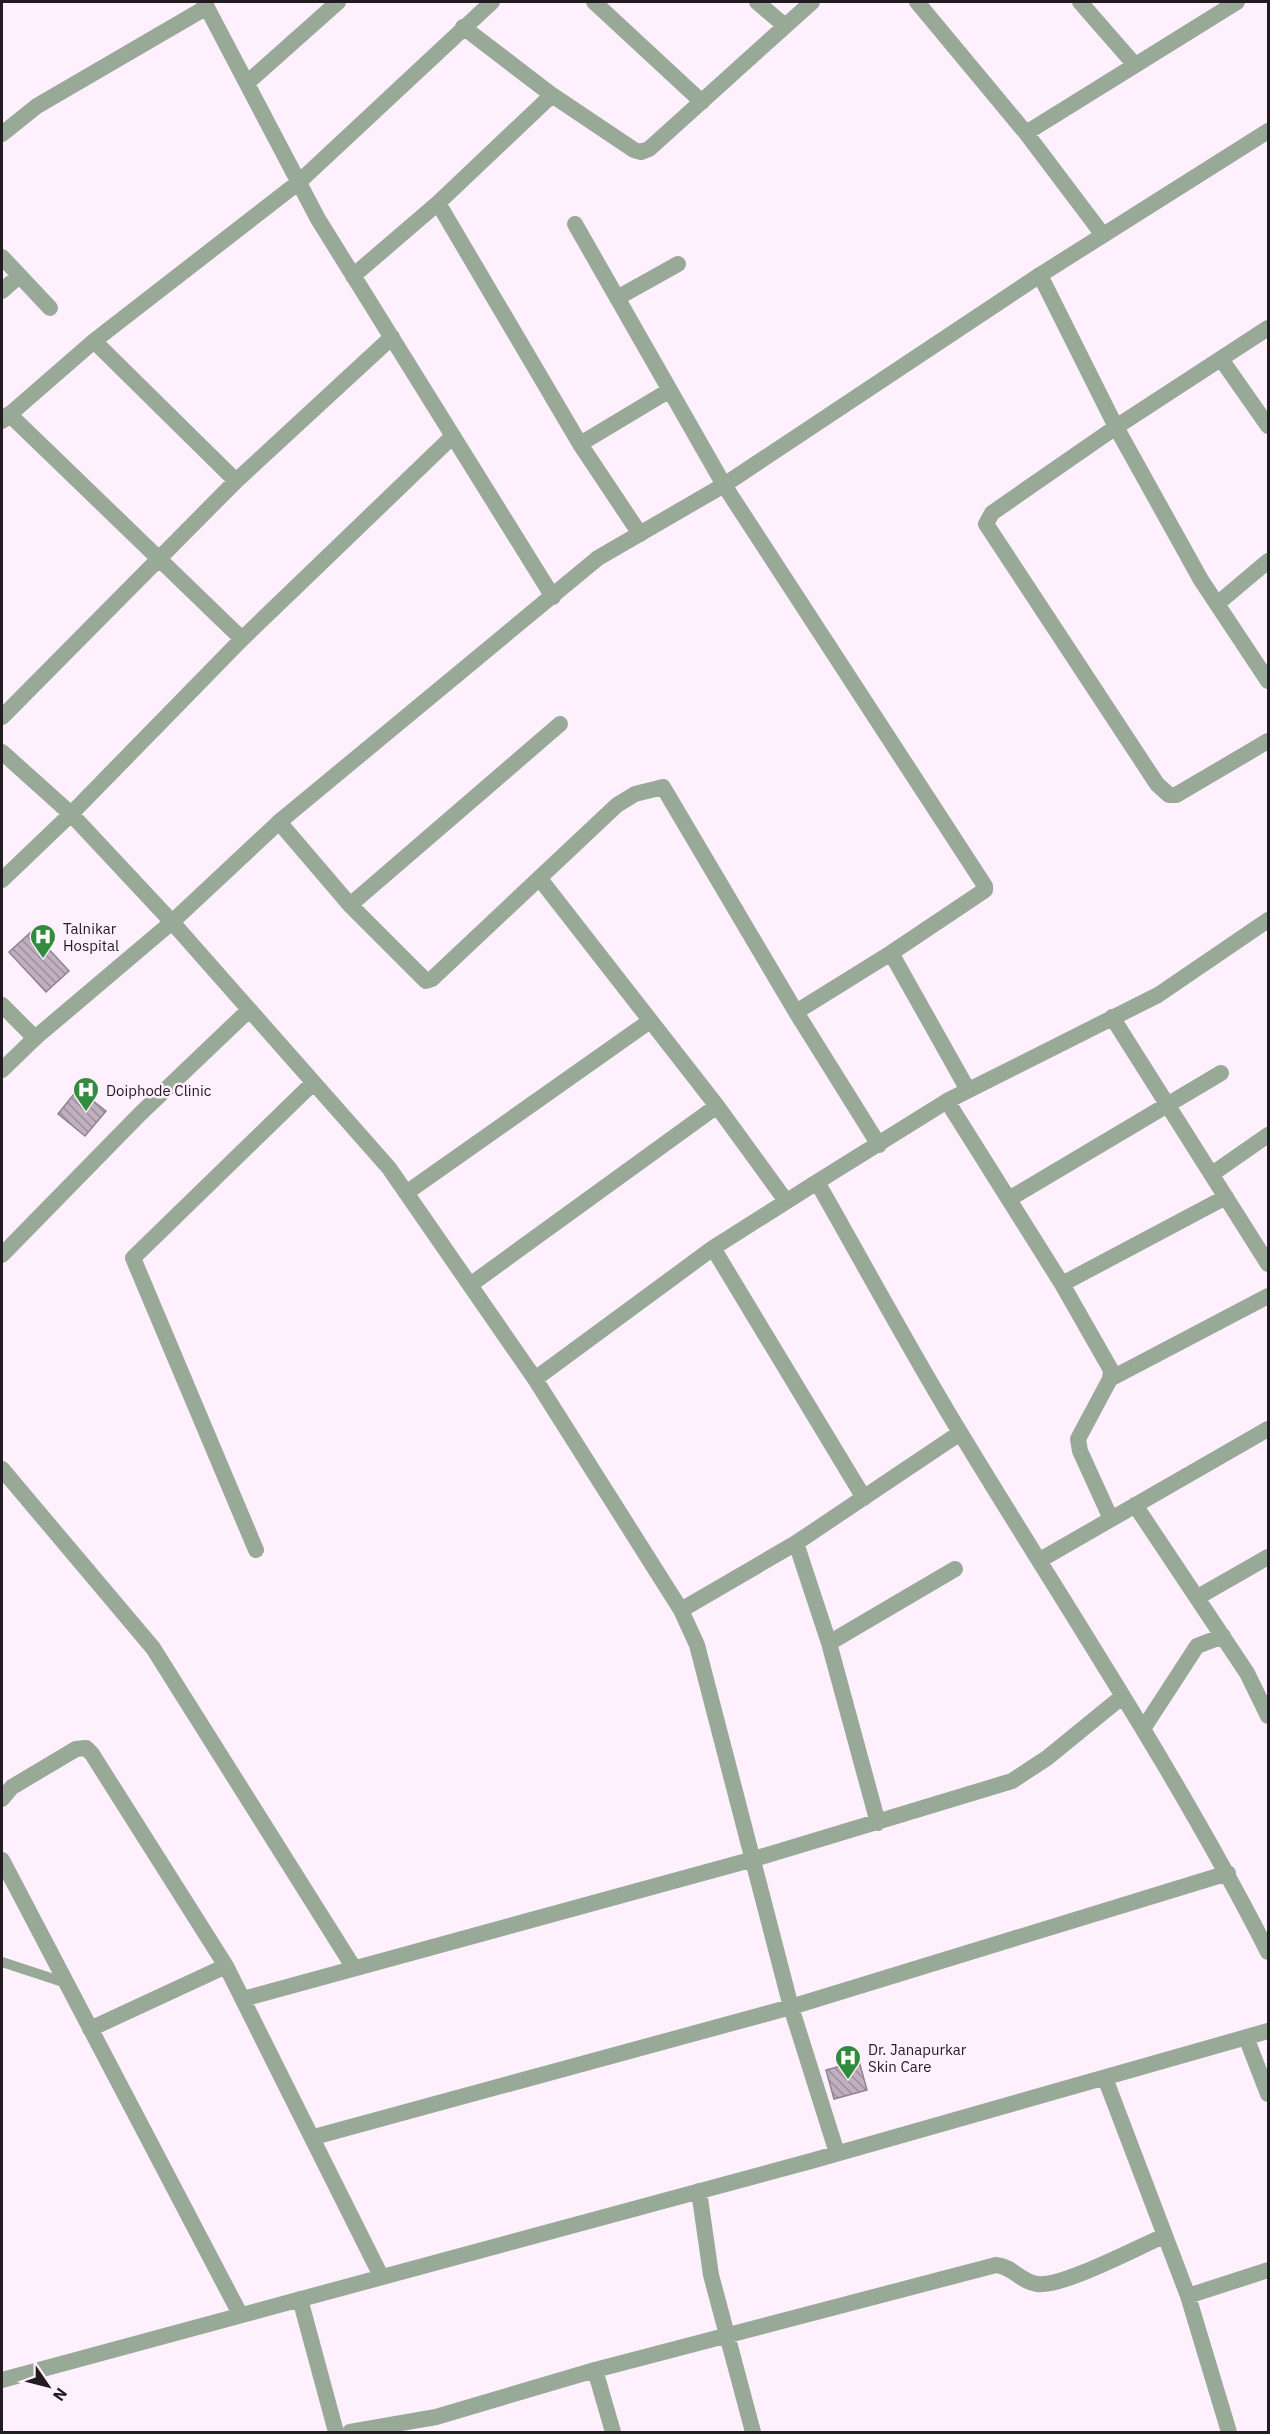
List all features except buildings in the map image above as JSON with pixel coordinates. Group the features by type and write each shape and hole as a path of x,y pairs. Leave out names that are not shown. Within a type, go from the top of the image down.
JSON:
{"street":[{"path":"247,83 338,2"},
{"path":"242,639 160,557 5,417 94,341 299,182 492,2"},
{"path":"594,2 702,102"},
{"path":"757,2 785,26"},
{"path":"464,27 552,95 638,152 649,149 812,2"},
{"path":"917,2 1026,133 1103,235"},
{"path":"1080,2 1135,65"},
{"path":"1026,133 1231,3"},
{"path":"2,134 31,110 205,4 299,182 353,276 553,597"},
{"path":"353,276 438,203 552,95"},
{"path":"2,1070 35,1038 172,922 279,822 598,558 724,485 1040,275 1269,130"},
{"path":"438,203 580,444 640,534"},
{"path":"575,224 724,485 985,886 985,890 891,953 796,1012"},
{"path":"2,257 50,308"},
{"path":"617,298 678,264"},
{"path":"1040,275 1116,427 1217,604 1269,681"},
{"path":"2,291 19,276"},
{"path":"1269,328 1116,427 992,513 987,520 987,528 1166,793 1176,795 1269,741"},
{"path":"2,717 236,481 392,337"},
{"path":"94,341 236,481"},
{"path":"1221,359 1269,426"},
{"path":"580,444 669,390"},
{"path":"2,880 71,814 242,639 453,436"},
{"path":"1217,604 1269,561"},
{"path":"350,905 560,723"},
{"path":"2,752 71,814 172,922 388,1168 535,1379 681,1610 697,1645 791,2007 837,2153"},
{"path":"279,822 350,905 426,981 432,979 617,805 635,794 663,787 796,1012 879,1144"},
{"path":"540,879 717,1106 786,1202"},
{"path":"535,1379 713,1248 947,1101 1158,995 1269,920"},
{"path":"891,953 968,1090"},
{"path":"2,1005 35,1038"},
{"path":"2,1255 140,1114 249,1010"},
{"path":"1112,1017 1226,1197 1262,1239 1269,1264"},
{"path":"406,1193 650,1021"},
{"path":"1009,1199 1221,1073"},
{"path":"256,1550 133,1258 313,1083"},
{"path":"947,1101 1062,1284 1109,1367 1110,1378 1078,1439 1080,1451 1111,1519"},
{"path":"470,1286 717,1106"},
{"path":"1212,1174 1269,1135"},
{"path":"818,1182 960,1433 1123,1696 1228,1873 1269,1952"},
{"path":"1062,1284 1226,1197"},
{"path":"713,1248 864,1498"},
{"path":"1110,1378 1269,1296"},
{"path":"1040,1560 1269,1429"},
{"path":"681,1610 796,1543 960,1433"},
{"path":"2,1469 153,1648 354,1968"},
{"path":"1135,1505 1223,1636 1269,1716"},
{"path":"796,1543 830,1643 878,1823"},
{"path":"1198,1597 1269,1557"},
{"path":"830,1643 955,1569"},
{"path":"1143,1729 1197,1646 1223,1636"},
{"path":"243,1999 754,1859 1012,1781 1047,1758 1123,1696"},
{"path":"2,1799 12,1786 76,1749 90,1751 226,1966 314,2137 381,2276"},
{"path":"2,1860 240,2314"},
{"path":"314,2137 791,2007 1228,1873"},
{"path":"90,2029 226,1966"},
{"path":"2,2380 837,2153 1269,2031"},
{"path":"1246,2037 1269,2094"},
{"path":"1105,2078 1188,2296 1229,2433"},
{"path":"699,2191 711,2275 753,2433"},
{"path":"350,2433 438,2425 595,2370 996,2265 1003,2265 1030,2283 1054,2284 1164,2236"},
{"path":"1188,2296 1269,2270"},
{"path":"300,2299 336,2433"},
{"path":"595,2370 613,2433"}],"lane":[{"path":"2,1962 66,1983"}],"place":[{"name":"Talnikar Hospital","path":"43,960"},
{"name":"Doiphode Clinic","path":"86,1113"},
{"name":"Dr. Janapurkar Skin Care","path":"848,2081"}]}
